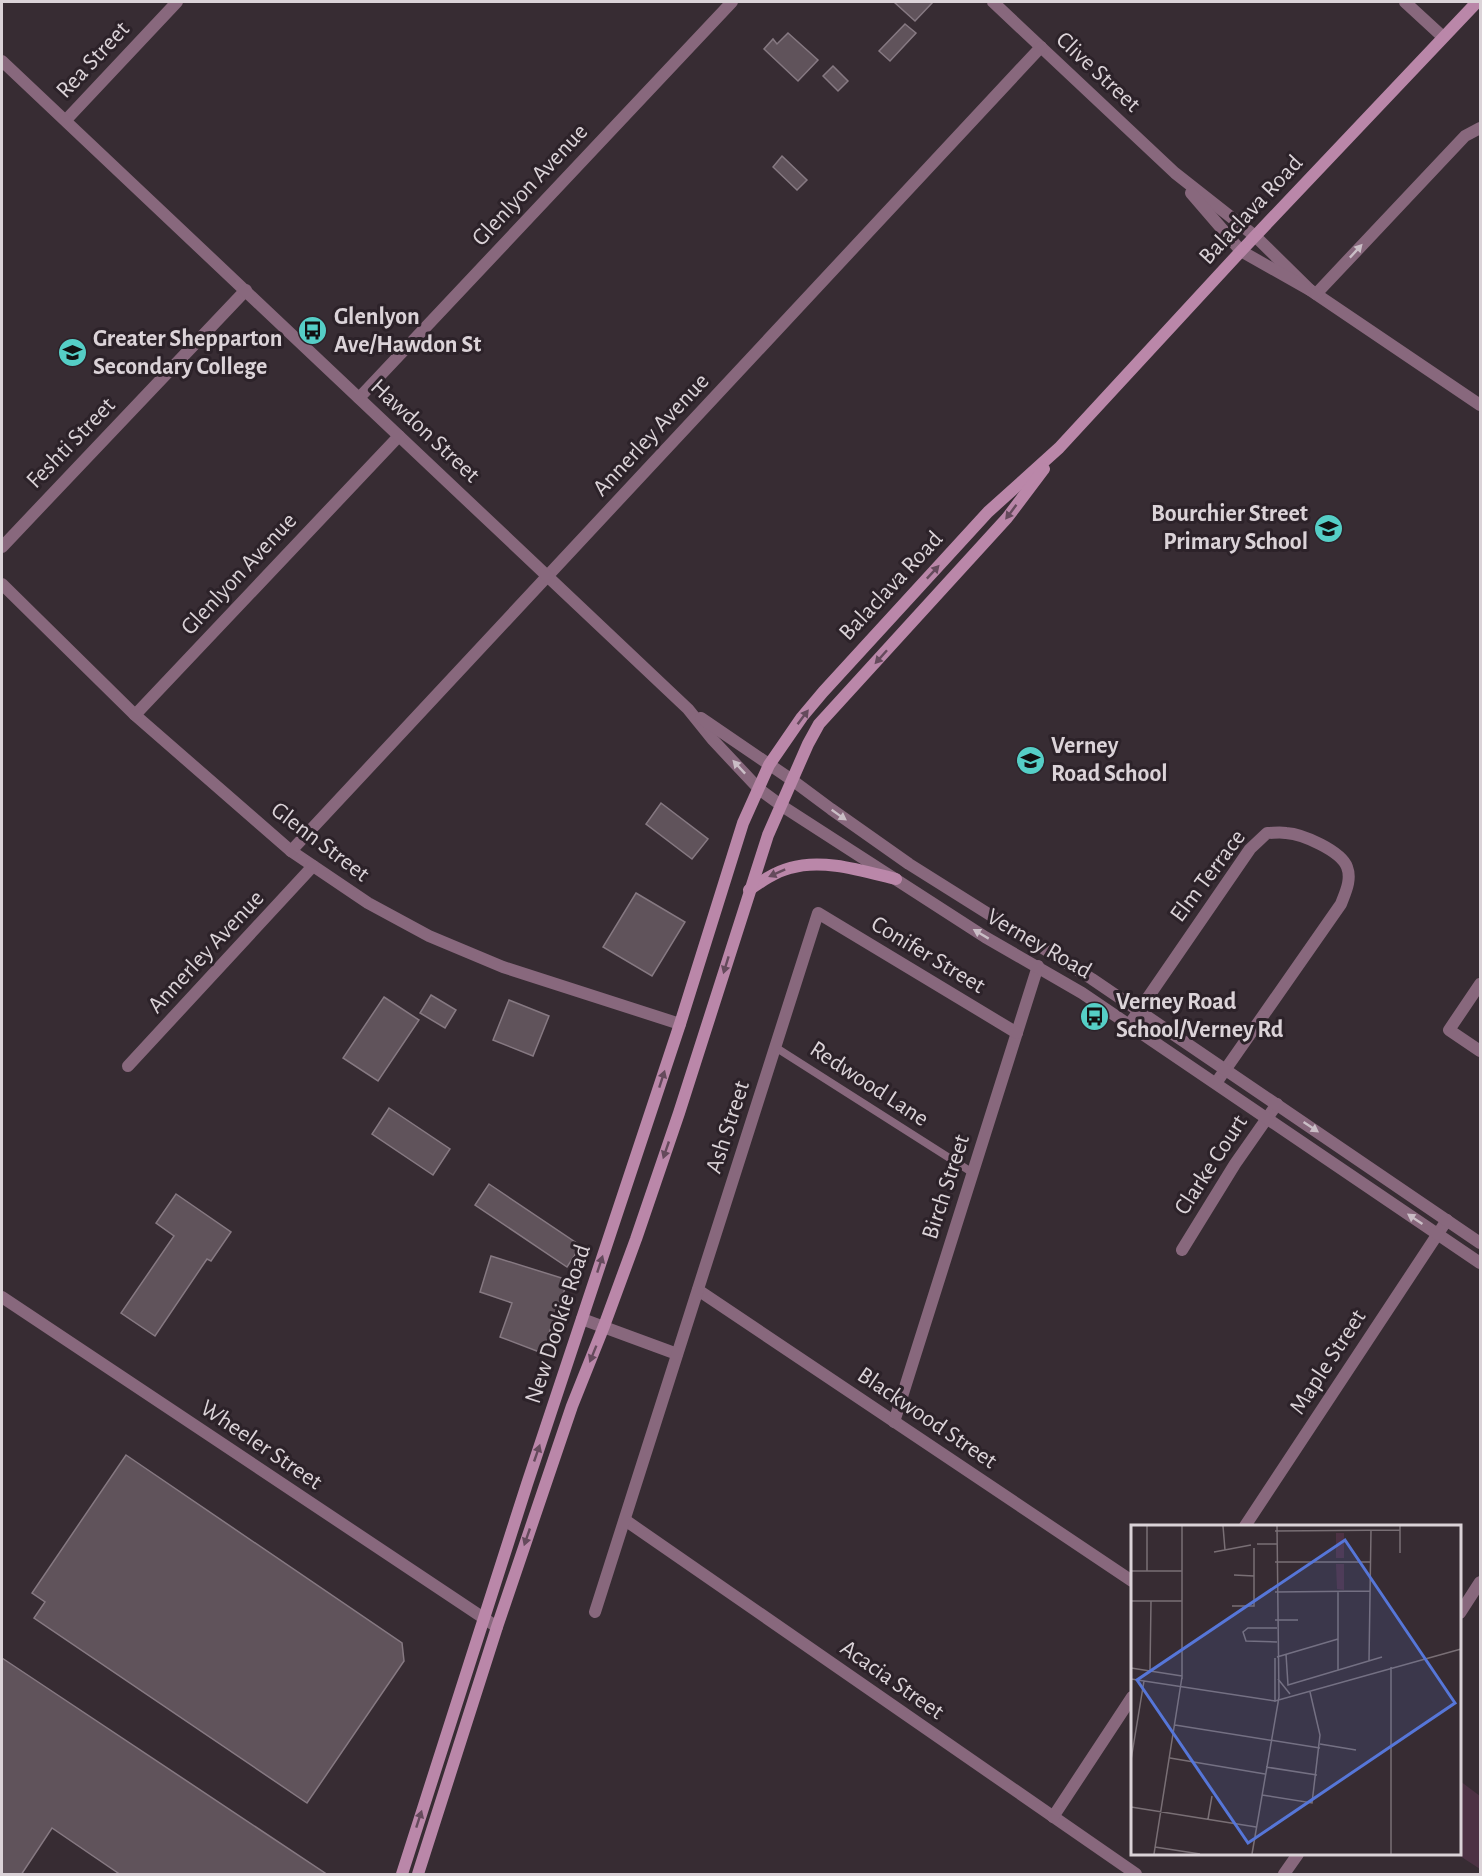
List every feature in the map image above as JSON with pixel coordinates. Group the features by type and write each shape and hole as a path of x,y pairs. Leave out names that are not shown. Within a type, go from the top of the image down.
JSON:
{"main road":[{"name":"Balaclava Road","path":"759,789 769,765 802,717 847,666 988,512 1059,448 1476,2"},
{"name":"Balaclava Road","path":"782,806 808,744 819,724 1007,518 1059,448"},
{"name":"New Dookie Road","path":"402,1875 484,1618 680,1024 743,823 759,789"},
{"name":"New Dookie Road","path":"418,1875 497,1627 572,1406 604,1326 679,1113 768,835 782,806"},
{"path":"750,890 776,873 803,865 824,865 896,879"}],"street":[{"name":"Rea Street","path":"66,120 177,2"},
{"name":"Glenlyon Avenue","path":"359,398 732,2"},
{"name":"Clive Street","path":"993,2 1175,173 1255,236 1313,292"},
{"path":"1405,2 1443,38"},
{"name":"Annerley Avenue","path":"291,851 1041,47"},
{"name":"Hawdon Street","path":"2,60 688,709 713,740 759,789 782,806"},
{"path":"1313,292 1464,136 1480,128"},
{"name":"Clive Street","path":"1175,173 1241,251"},
{"path":"1241,251 1313,292 1480,405"},
{"name":"Feshti Street","path":"2,547 246,290"},
{"name":"Glenlyon Avenue","path":"135,715 399,436"},
{"name":"Glenn Street","path":"2,584 135,715 291,851 368,903 429,936 503,967 680,1024"},
{"name":"Hawdon Street","path":"688,709 792,780"},
{"name":"Verney Road","path":"792,780 909,864 1092,979 1480,1243"},
{"name":"Verney Road","path":"782,806 985,937 1083,993 1480,1263"},
{"name":"Elm Terrace","path":"1129,1025 1250,849 1267,833 1288,833 1313,841 1337,854 1347,867 1348,882 1341,904 1216,1083"},
{"name":"Annerley Avenue","path":"128,1066 314,866"},
{"name":"Conifer Street","path":"818,913 1017,1033"},
{"name":"Ash Street","path":"595,1612 818,913"},
{"name":"Birch Street","path":"894,1422 1038,966"},
{"path":"1480,984 1449,1030 1480,1051"},
{"name":"Clarke Court","path":"1182,1250 1235,1164 1277,1104"},
{"name":"Maple Street","path":"1246,1525 1447,1220"},
{"name":"Blackwood Street","path":"698,1290 1131,1580"},
{"name":"Wheeler Street","path":"2,1298 497,1627"},
{"path":"582,1319 677,1354"},
{"name":"Acacia Street","path":"625,1520 1136,1875"},
{"path":"1461,1611 1480,1582"},
{"path":"1053,1817 1131,1699"},
{"path":"1284,1875 1297,1855"}],"lane":[{"name":"Redwood Lane","path":"775,1047 973,1173"}],"shaded area":[{"path":"1461,1782 1480,1796 1480,1869 1459,1855 1461,1855"}],"building":[{"path":"894,2 933,2 915,21"},
{"path":"905,24 916,33 890,61 879,51"},
{"path":"788,33 818,60 798,81 764,49 773,39 777,44"},
{"path":"833,66 848,81 838,91 823,76"},
{"path":"782,156 807,180 797,190 773,167"},
{"path":"661,803 708,839 692,859 646,824"},
{"path":"636,893 685,922 652,976 603,947"},
{"path":"431,995 456,1010 445,1028 420,1013"},
{"path":"384,997 419,1020 378,1081 343,1058"},
{"path":"509,1000 549,1016 533,1056 493,1040"},
{"path":"389,1108 450,1149 433,1175 372,1134"},
{"path":"489,1184 581,1246 567,1267 475,1205"},
{"path":"176,1194 231,1232 211,1261 207,1259 155,1336 121,1313 174,1236 156,1223"},
{"path":"491,1256 568,1280 542,1353 500,1337 512,1303 480,1292"},
{"path":"126,1455 402,1643 404,1661 307,1803 34,1618 45,1602 32,1593"},
{"path":"2,1658 328,1875 121,1875 52,1828 21,1875 2,1875"}],"place":[{"name":"Glenlyon Ave/Hawdon St","path":"313,331"},
{"name":"Greater Shepparton Secondary College","path":"72,353"},
{"name":"Bourchier Street Primary School","path":"1329,528"},
{"name":"Verney Road School","path":"1030,760"},
{"name":"Verney Road School/Verney Rd","path":"1095,1016"}]}
